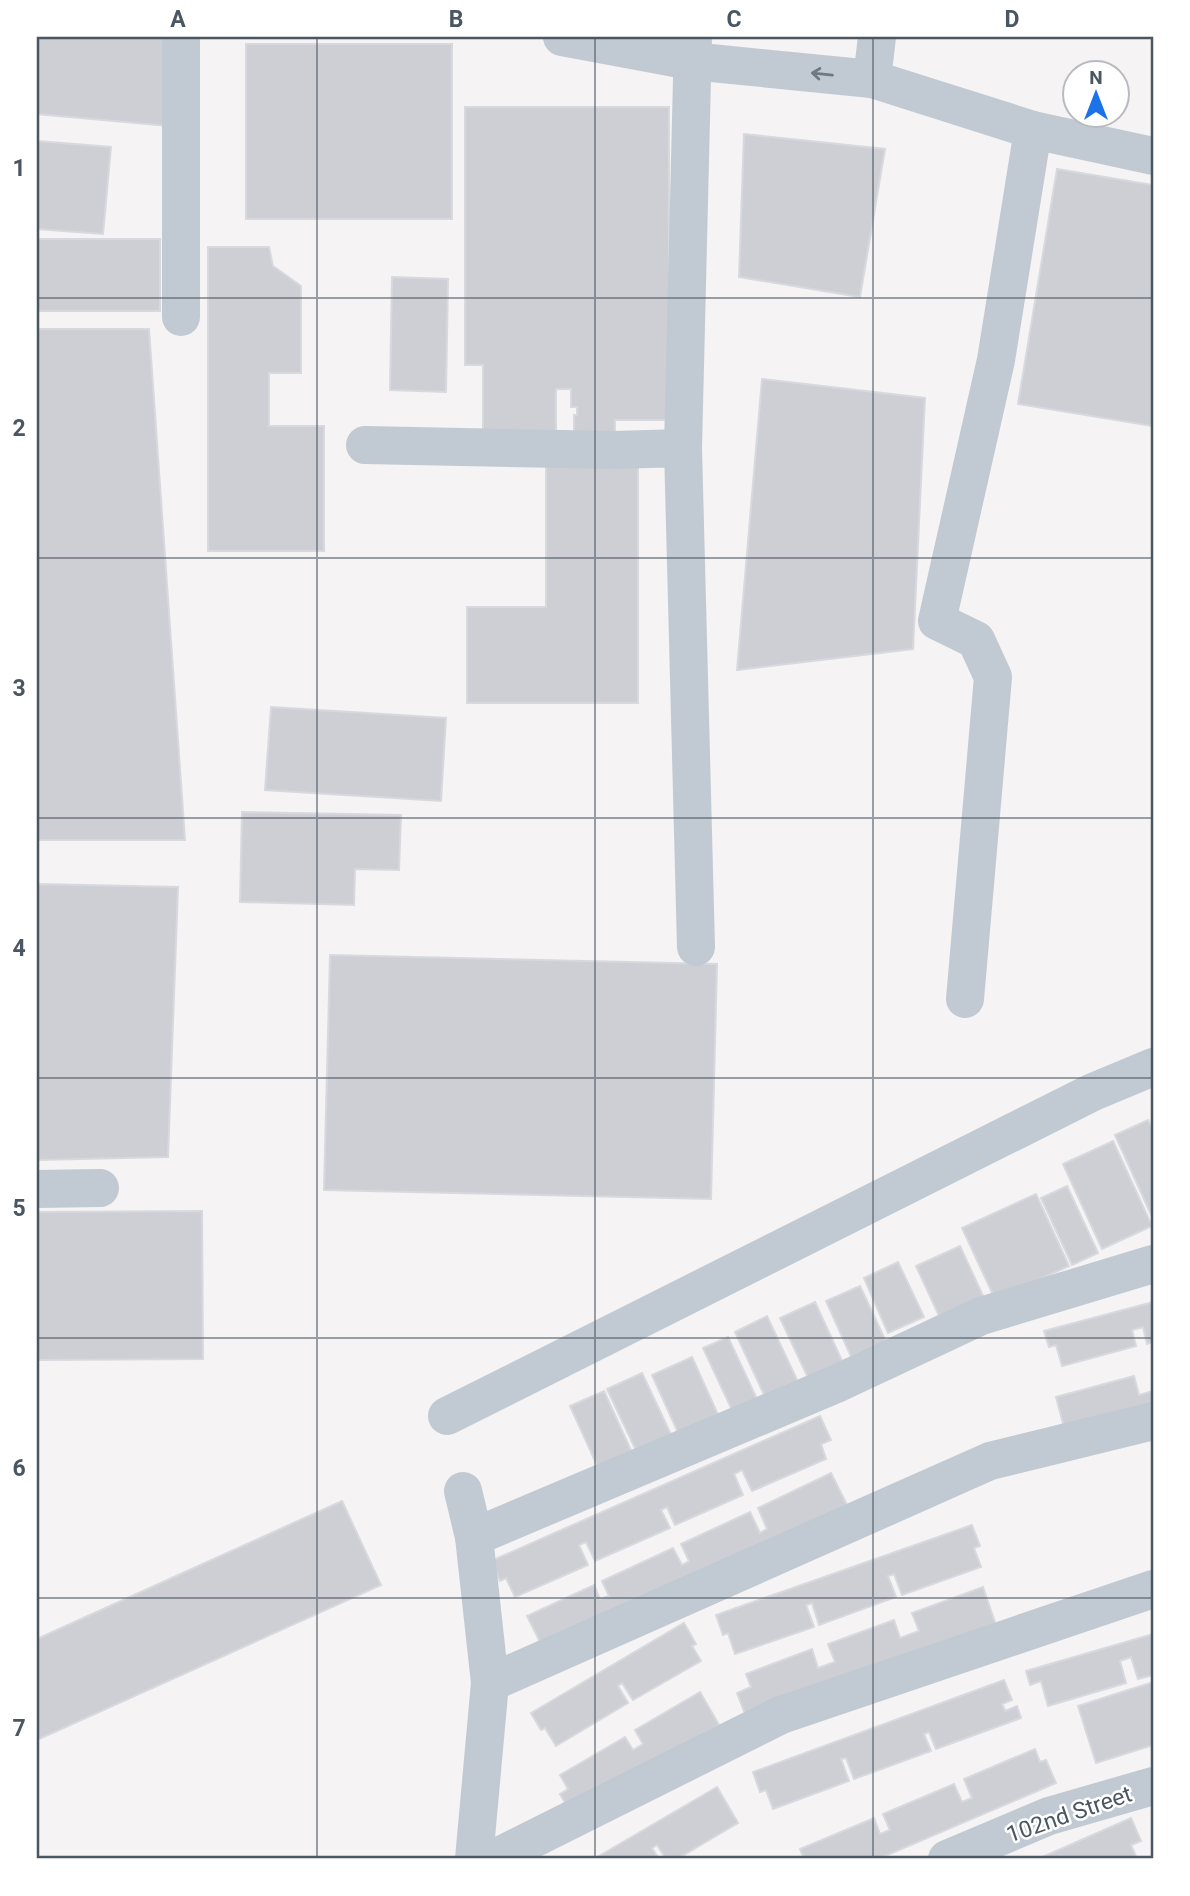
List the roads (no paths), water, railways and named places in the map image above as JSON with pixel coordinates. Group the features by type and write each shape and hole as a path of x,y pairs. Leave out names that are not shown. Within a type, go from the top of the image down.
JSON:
{"street":[{"path":"181,37 181,317"},
{"path":"562,37 692,49 872,79 1033,130 1153,156"},
{"path":"872,79 877,37"},
{"path":"692,49 683,448 696,947"},
{"path":"965,999 993,677 976,640 936,621 996,360 1033,130"},
{"path":"365,445 612,450 683,448"},
{"path":"447,1416 1093,1092 1153,1067"},
{"path":"37,1189 100,1188"},
{"path":"474,1537 824,1389 981,1316 1153,1264"},
{"path":"490,1683 990,1461 1153,1421"},
{"path":"463,1491 474,1537 490,1683 474,1859"},
{"path":"493,1859 781,1715 1153,1588"},
{"name":"102nd Street","path":"947,1859 1049,1816 1153,1786"}]}
